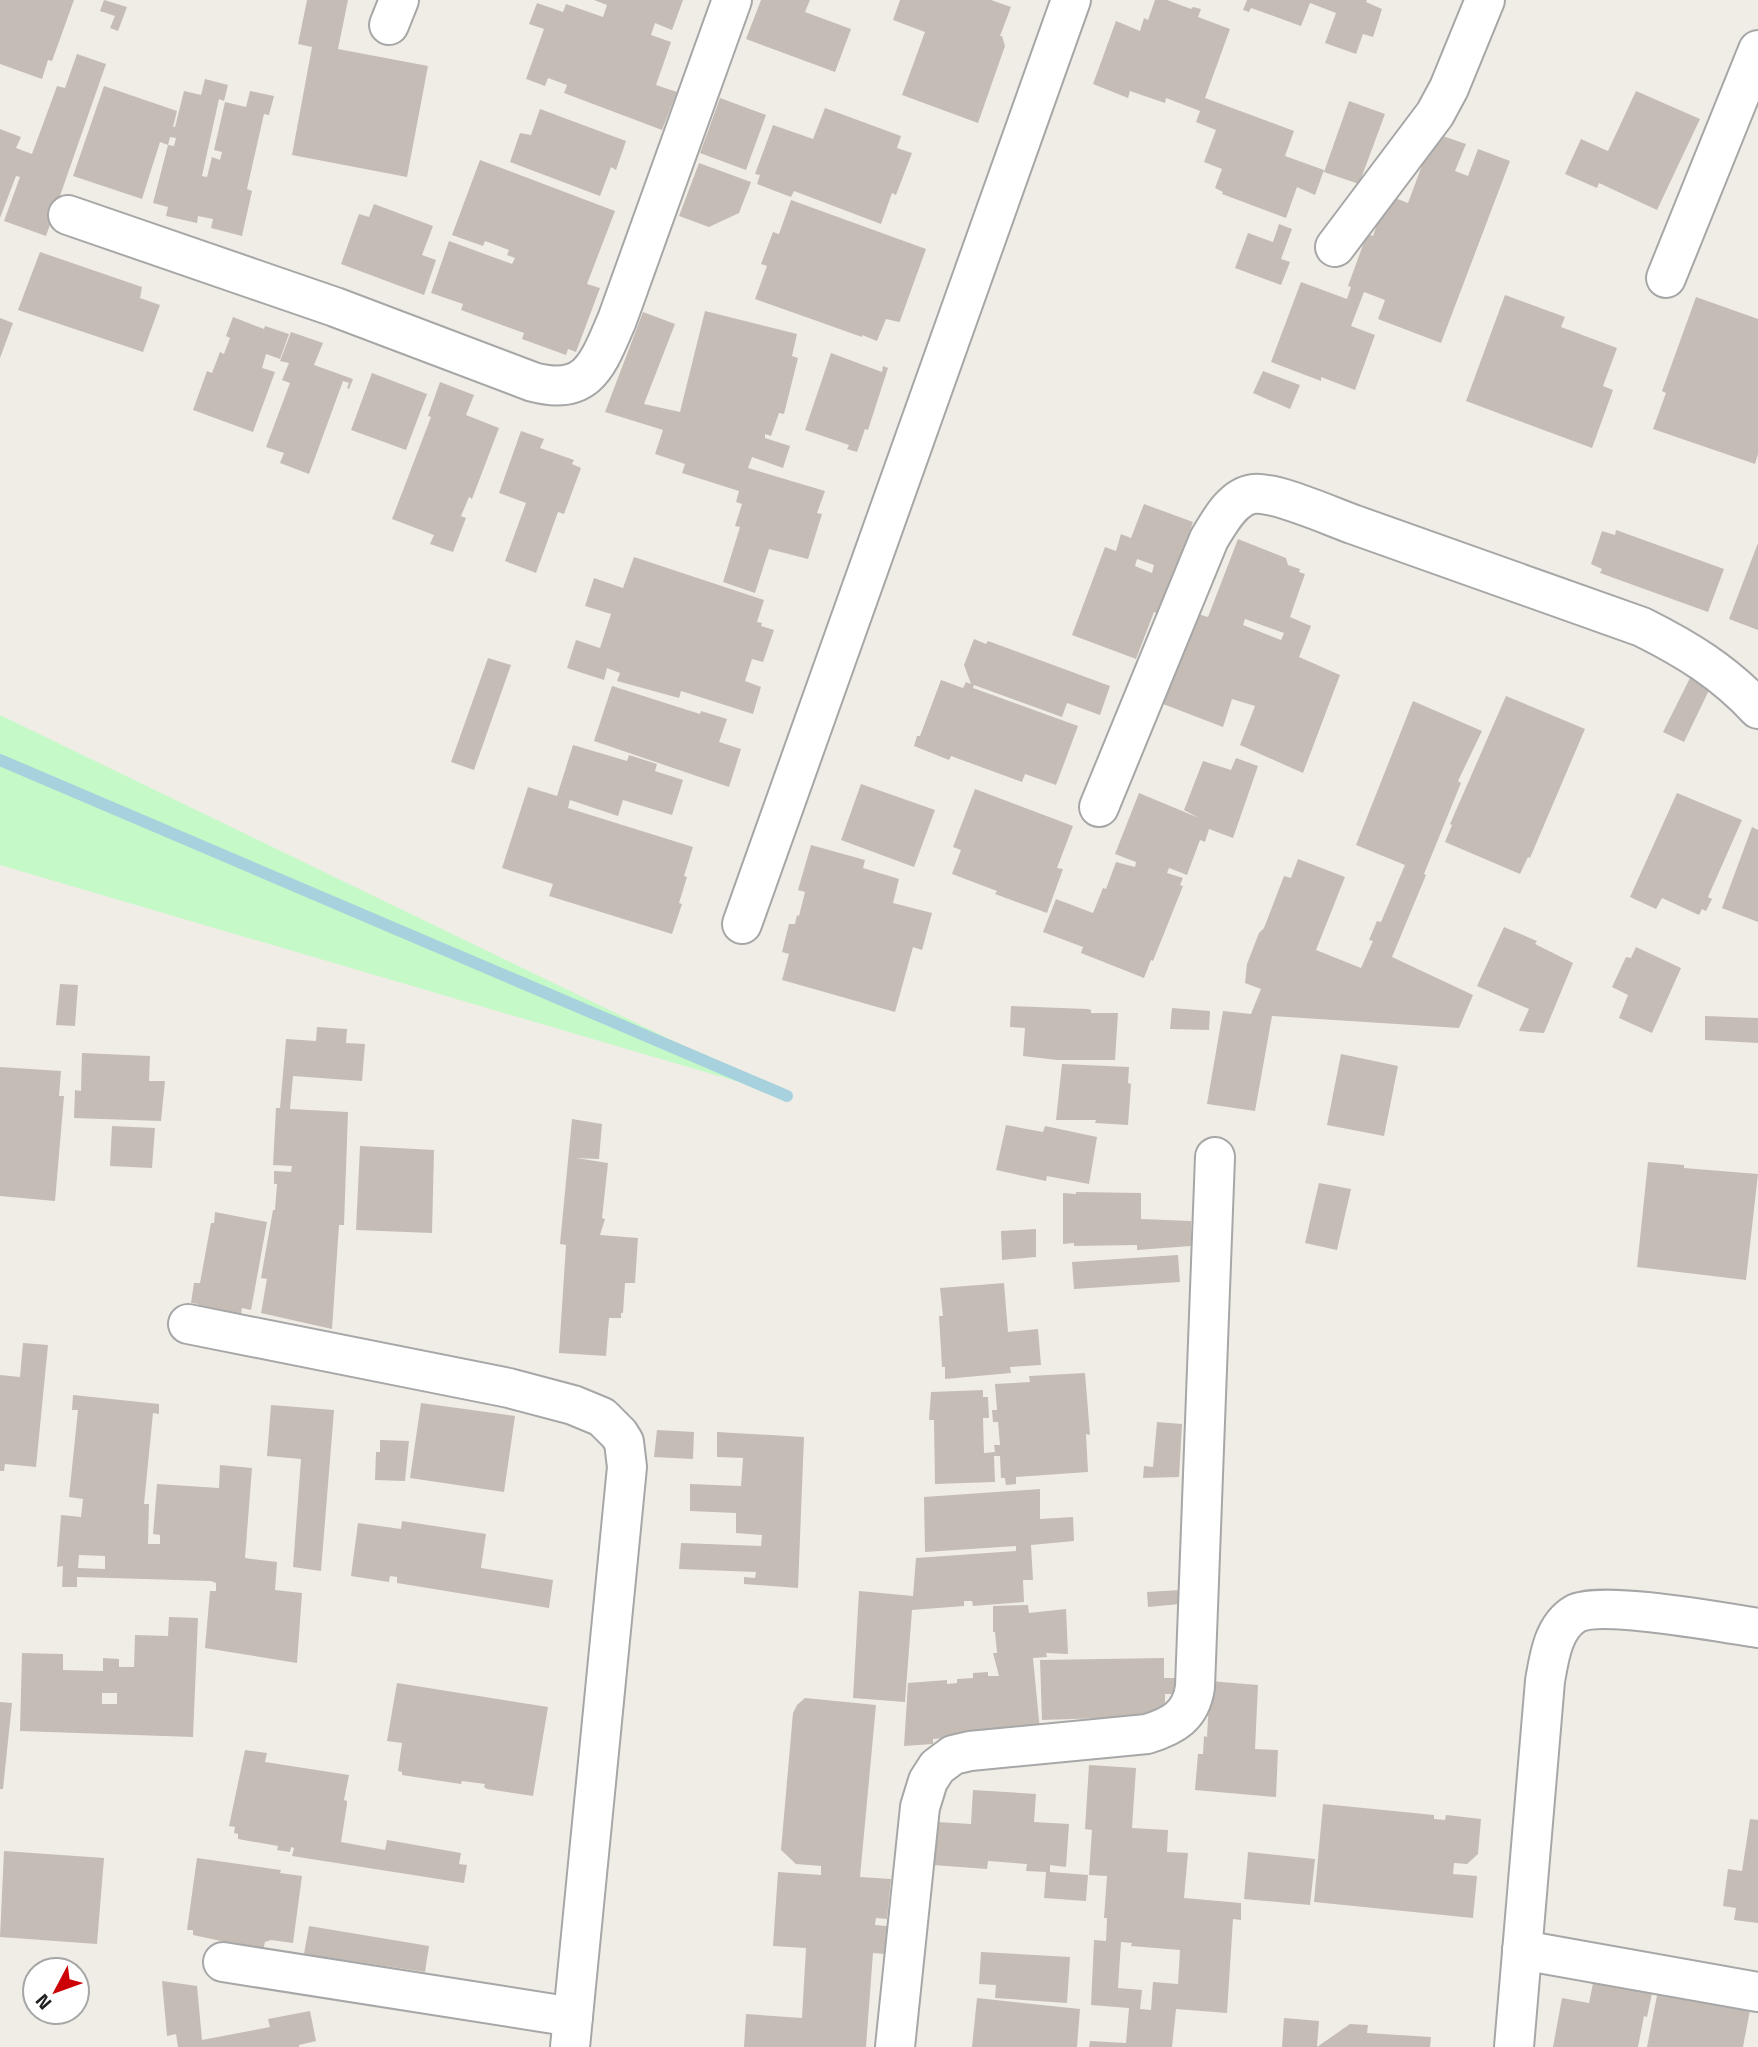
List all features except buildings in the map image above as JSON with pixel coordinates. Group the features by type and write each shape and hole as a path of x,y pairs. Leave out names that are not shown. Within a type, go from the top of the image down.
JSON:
{"street":[{"path":"68,215 335,307 533,382 562,387 575,384 594,365 617,320 732,0"},
{"path":"742,924 1072,0"},
{"path":"1335,247 1440,105 1485,0"},
{"path":"1666,278 1758,50"},
{"path":"1099,807 1209,539 1220,520 1237,502 1254,494 1315,511 1642,627 1684,647 1714,667 1758,709"},
{"path":"895,2047 917,1825 928,1781 937,1767 953,1755 971,1751 1147,1734 1171,1726 1185,1716 1191,1704 1195,1687 1215,1157"},
{"path":"188,1324 509,1388 573,1405 602,1417 620,1434 624,1442 627,1467 571,2032 223,1962"},
{"path":"1514,2047 1545,1681 1560,1628 1580,1612 1604,1609 1758,1628"},
{"path":"1522,1950 1758,1992"}],"green space":[{"path":"0,715 787,1096 0,865"}],"waterway":[{"path":"0,760 787,1096"}]}
